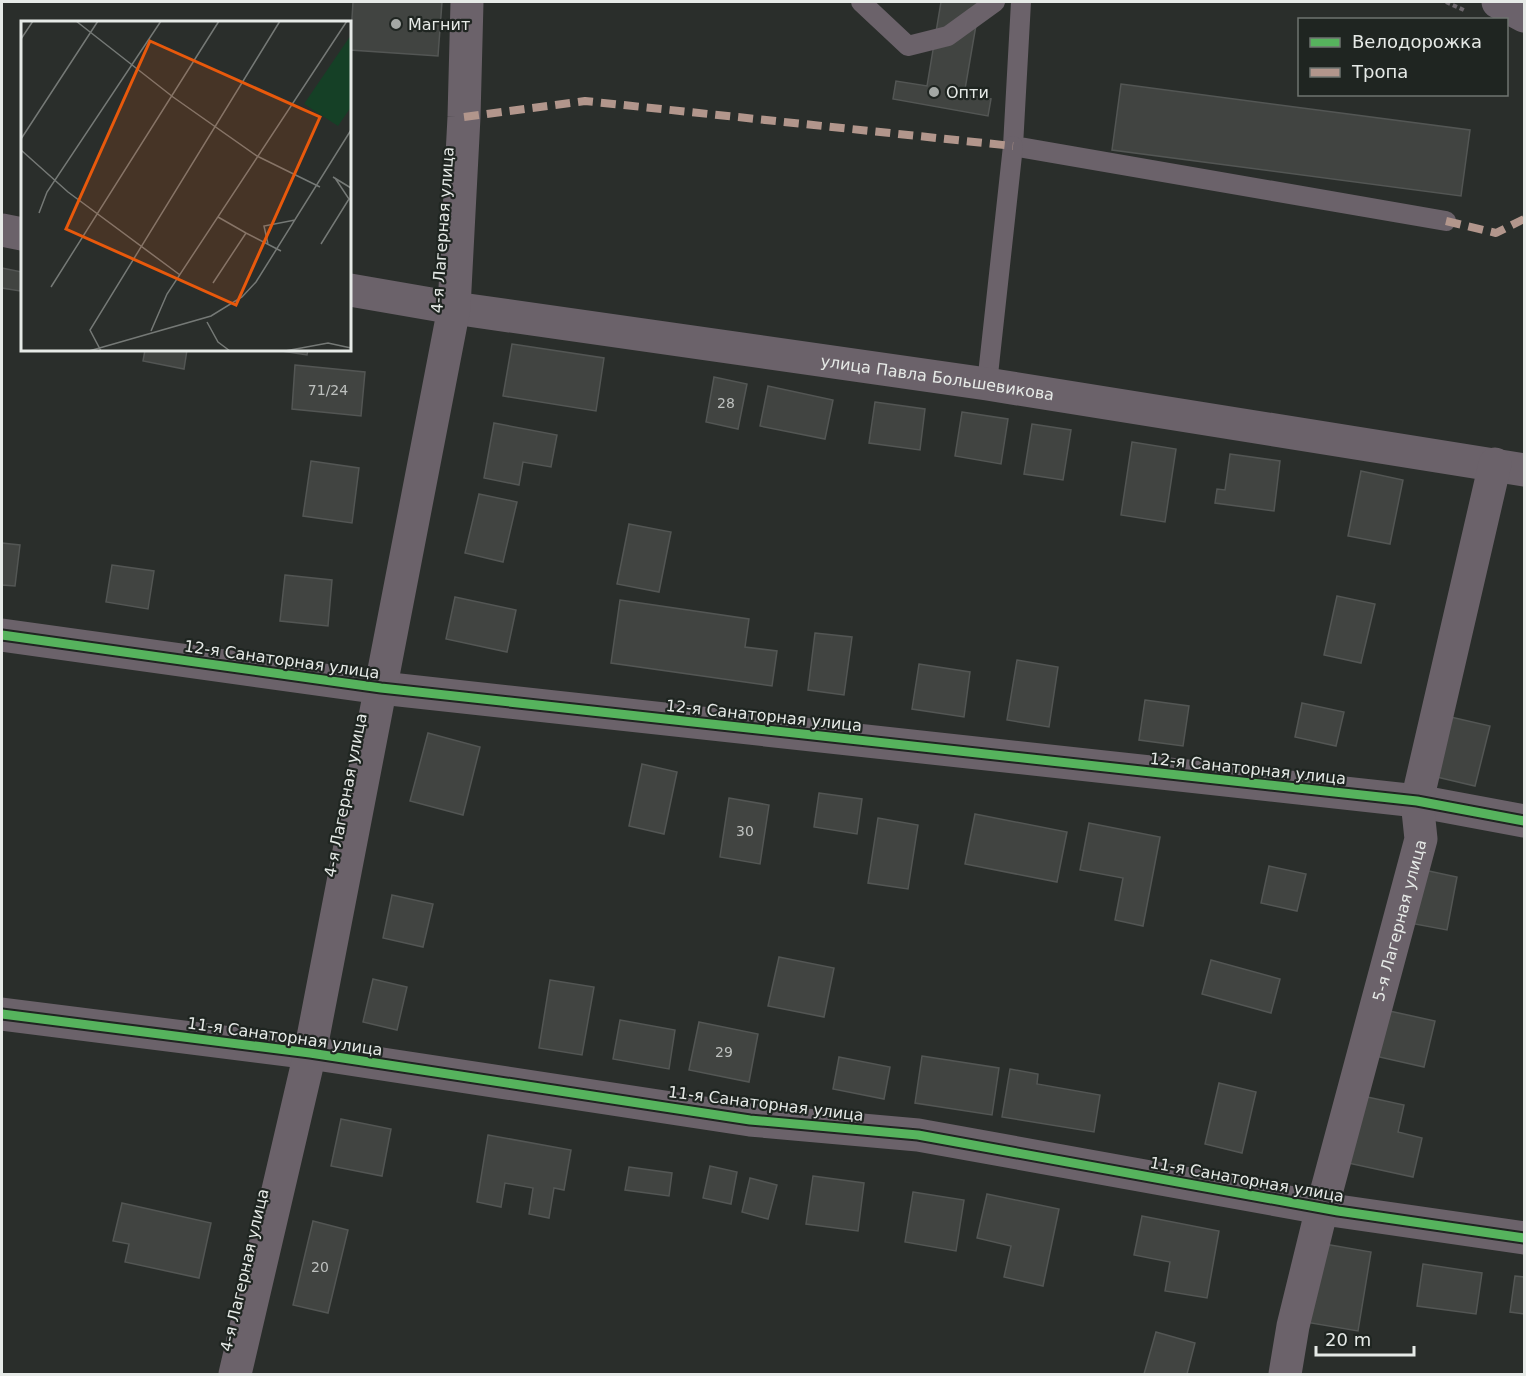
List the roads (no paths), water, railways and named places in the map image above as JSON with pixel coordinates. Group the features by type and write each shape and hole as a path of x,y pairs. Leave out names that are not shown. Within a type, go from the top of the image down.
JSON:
{"main road":[{"path":"1498,2 1524,16"}],"street":[{"name":"4-я Лагерная улица","path":"235,1374 310,1053 454,308 464,117 467,2"},
{"path":"2,230 21,234"},
{"name":"улица Павла Большевикова","path":"351,290 454,308 987,384 1510,467"},
{"name":"5-я Лагерная улица","path":"1284,1374 1293,1326 1322,1208 1421,839 1417,801 1510,467"},
{"name":"12-я Санаторная улица","path":"2,635 381,688 1417,801 1524,821"},
{"name":"11-я Санаторная улица","path":"2,1014 310,1053 750,1120 918,1135 1322,1208 1524,1238"}],"lane":[{"path":"861,2 908,46 948,36 995,2"},
{"path":"987,384 1013,146 1021,2"},
{"path":"1013,146 1446,220"}],"place":[{"name":"Магнит","path":"396,24"},
{"name":"Опти","path":"934,92"}]}
